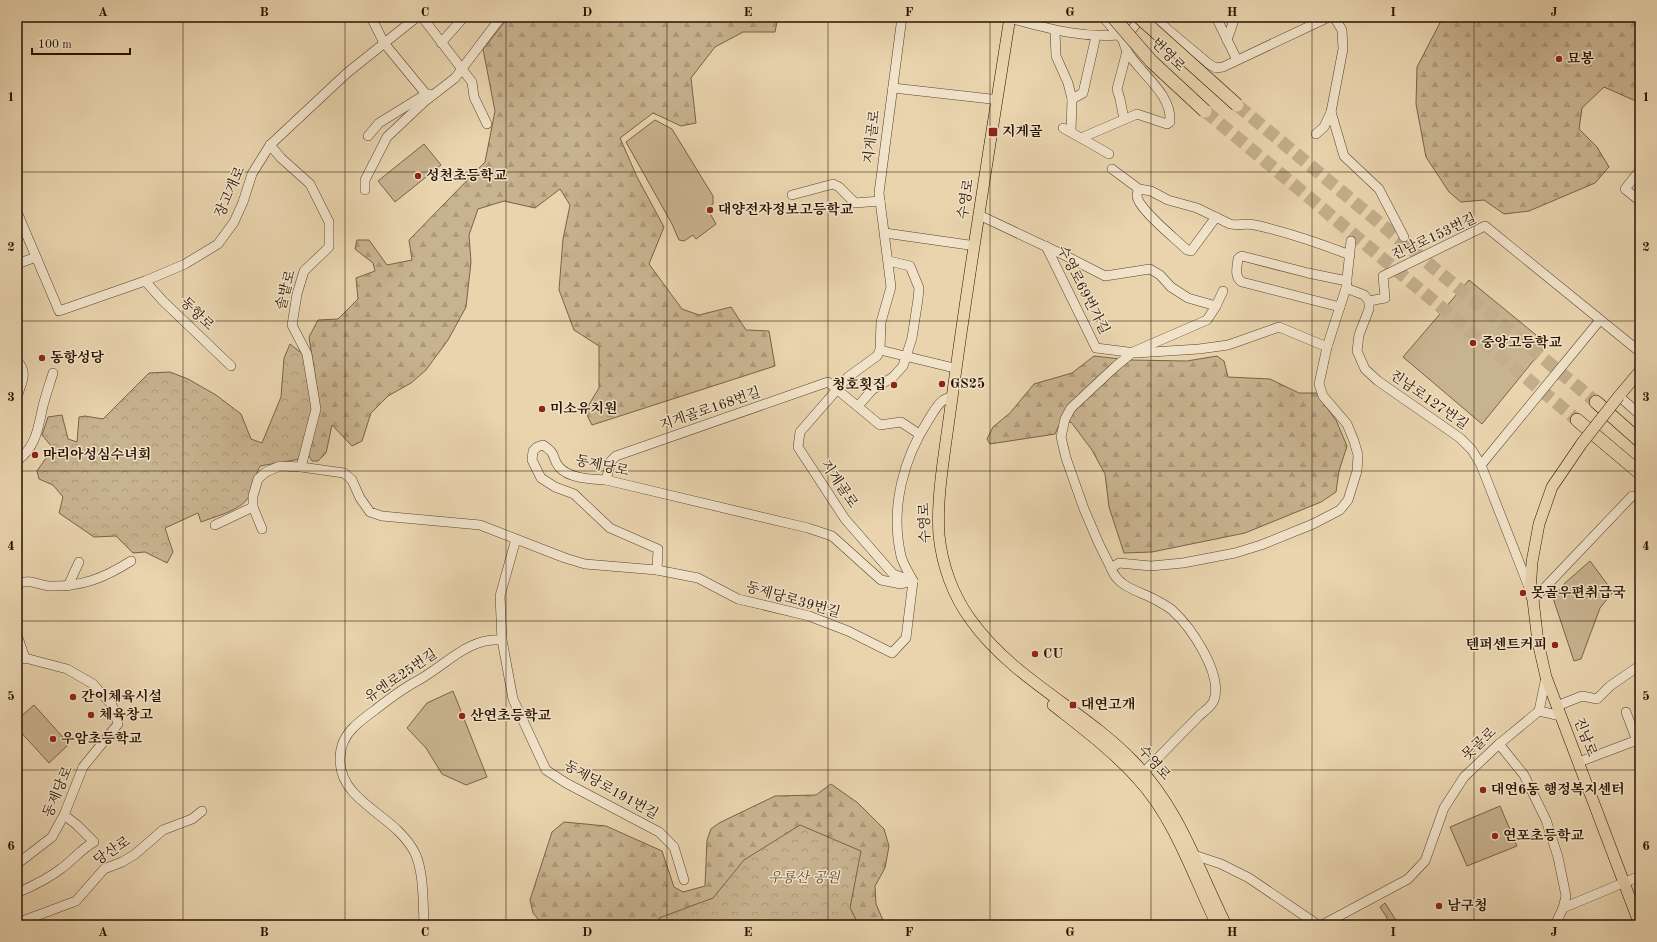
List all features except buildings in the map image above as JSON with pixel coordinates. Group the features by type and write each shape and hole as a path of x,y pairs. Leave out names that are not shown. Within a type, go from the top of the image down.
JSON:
{"highway":[{"name":"번영로","path":"1113,17 1151,61 1206,111"},
{"name":"번영로","path":"1141,17 1237,105"},
{"path":"1596,402 1640,441"},
{"path":"1577,420 1640,473"}],"main road":[{"name":"수영로","path":"1007,17 991,99 950,368 949,397 939,497 940,540 943,560 958,599 970,619 995,648 1062,703 1103,733 1144,772 1167,802 1183,832 1226,925"},
{"name":"수영로","path":"1007,17 979,215 935,480 933,531 937,561 942,579 953,603 965,623 980,643 1032,688 1101,743 1138,779 1156,802 1181,847 1217,925"},
{"path":"1619,396 1640,371"},
{"name":"진남로","path":"1619,396 1582,443 1552,487 1539,524 1532,562 1531,595 1538,642 1546,677 1640,925"}],"street":[{"path":"371,17 384,43 429,94"},
{"name":"장고개로","path":"17,212 59,311 145,281 185,264 218,244 234,222 243,202 252,174 270,145 321,96 417,17"},
{"path":"422,17 472,82 474,97 487,124"},
{"path":"441,43 464,17"},
{"path":"368,136 379,123 455,78 501,17"},
{"name":"지게골로","path":"902,17 879,193 886,233 891,287 881,322 880,350 876,356 848,377 800,432 798,447 845,518 893,574 913,581"},
{"path":"1007,17 1055,31 1096,36 1120,37 1141,17"},
{"path":"1081,138 1137,114 1167,124 1170,122 1171,117 1167,104 1160,92 1127,51 1120,37 1103,17"},
{"path":"1153,17 1209,64 1216,68 1237,60 1329,17"},
{"path":"1216,17 1237,60"},
{"path":"1227,40 1235,17"},
{"path":"1316,134 1324,126 1331,112 1343,49 1342,30 1334,17"},
{"path":"1055,31 1056,56 1068,83 1072,99 1067,130 1110,154"},
{"path":"1072,99 1082,93 1096,36"},
{"path":"1124,119 1117,89 1127,51"},
{"path":"893,88 991,99"},
{"path":"365,190 365,180 387,137 429,94"},
{"path":"1331,112 1344,156 1379,188 1404,237"},
{"name":"솔밭로","path":"270,145 281,158 310,184 329,222 329,247 304,271 297,294 292,325 307,354 316,409 301,467"},
{"path":"1112,169 1139,189 1151,191 1168,200 1197,208 1235,226 1246,223 1278,230 1350,255"},
{"path":"1640,170 1625,189 1640,201"},
{"path":"792,195 834,184 855,203 880,201"},
{"path":"1139,189 1138,196 1143,206 1154,220 1187,250 1192,251 1216,217"},
{"path":"979,215 1046,246 1105,276 1150,269 1160,275 1171,287 1188,298 1216,306"},
{"name":"진남로153번길","path":"1369,301 1385,298 1383,276 1485,226 1640,352"},
{"path":"886,233 969,245"},
{"path":"1111,568 1120,563 1151,566 1184,563 1235,553 1261,545 1313,524 1340,510 1348,500 1357,470 1358,455 1347,424 1323,396 1319,384 1327,347 1347,284 1351,241"},
{"name":"수영로69번가길","path":"1046,246 1096,348 1134,352 1179,351 1228,345 1279,327 1327,347"},
{"path":"1340,307 1242,282 1237,276 1238,259 1242,256 1347,284 1364,295 1369,301"},
{"path":"17,264 36,257"},
{"path":"858,406 872,390 893,377 902,366 912,338 919,288 910,266 889,261"},
{"name":"동항로","path":"145,281 231,366"},
{"path":"1144,772 1199,716 1210,707 1215,691 1214,680 1200,645 1186,625 1171,609 1122,583 1113,575 1084,509 1066,458 1061,437 1065,419 1072,408 1116,366 1134,352 1207,320 1223,291"},
{"name":"진남로127번길","path":"1369,301 1369,309 1359,335 1357,351 1365,369 1378,382 1460,438 1472,450 1481,465 1531,595"},
{"path":"1481,465 1600,320"},
{"path":"880,350 950,368"},
{"path":"17,361 23,368 24,374 17,397"},
{"path":"17,461 35,440 41,423 43,406 53,372"},
{"name":"지게골로168번길","path":"606,480 611,461 616,456 828,382 837,390"},
{"path":"837,390 880,425 901,422 919,434"},
{"path":"1619,396 1640,415"},
{"path":"913,581 901,557 897,523 898,498 906,467 919,434 941,402 949,397"},
{"name":"동제당로","path":"656,570 658,549 610,528 574,494 556,487 541,478 532,460 532,451 543,445 552,451 559,466 568,473 583,478 606,480 808,528 832,536 881,580 901,584 913,581"},
{"path":"262,528 253,507 253,496 258,479 266,472 280,466 301,467 344,473 352,480 360,498 370,512 382,516 480,525 585,564 656,570"},
{"path":"1531,595 1632,496"},
{"path":"215,525 253,507"},
{"name":"동제당로191번길","path":"516,539 500,596 502,640 513,699 546,770 566,783 659,832 674,847 684,880"},
{"path":"17,589 19,583 27,581 47,586 77,585 115,571 131,561"},
{"path":"68,586 79,562"},
{"name":"동제당로39번길","path":"656,570 698,578 738,599 809,616 848,631 892,653 906,638 913,581"},
{"path":"17,635 21,659"},
{"name":"유엔로25번길","path":"424,925 420,869 415,854 407,840 354,793 346,783 339,760 341,749 345,738 353,728 394,695 438,669 459,652 474,644 491,639 502,640"},
{"path":"17,651 21,659"},
{"name":"동제당로","path":"17,864 52,837 64,815 83,767 118,724 112,705 93,684 67,669 21,659"},
{"path":"1557,706 1582,696 1597,699 1610,686 1639,666"},
{"path":"1546,677 1539,710 1561,716"},
{"name":"못골로","path":"1322,925 1408,879 1425,861 1444,808 1464,777 1498,744 1539,710"},
{"path":"1579,762 1639,743 1626,712"},
{"path":"1498,744 1524,775 1546,820 1558,857 1566,896 1563,908 1555,925"},
{"name":"당산로","path":"17,924 76,901 104,869 122,862 134,855 163,830 192,820 202,811"},
{"path":"17,893 40,883 63,868 87,846 94,842 77,825 64,815"},
{"path":"1181,847 1193,855 1221,864 1249,878 1318,925"},
{"path":"1563,908 1640,876"}],"green space":[{"path":"778,17 775,32 743,32 715,47 691,78 696,123 681,126 653,113 620,138 637,177 664,227 649,264 682,309 699,315 731,307 746,330 769,331 775,366 592,425 585,411 599,388 599,346 574,330 559,290 563,239 570,205 560,189 535,208 504,201 478,209 469,235 471,262 466,307 448,340 426,370 411,383 388,396 371,413 362,441 352,446 332,425 326,453 318,461 312,461 308,454 320,408 309,337 318,320 338,319 358,299 356,278 375,271 373,263 355,249 357,240 369,240 387,265 412,260 409,240 485,162 495,111 483,49 508,18"},
{"path":"1443,17 1640,17 1640,103 1604,87 1582,108 1579,129 1597,147 1609,167 1595,183 1529,211 1504,214 1484,200 1461,202 1449,192 1426,157 1416,104 1417,67"},
{"path":"655,120 672,129 713,196 713,204 707,208 716,224 696,239 693,235 684,241 679,240 672,224 626,142"},
{"path":"424,144 441,165 395,202 378,181"},
{"path":"1469,280 1547,344 1482,424 1403,357"},
{"path":"290,344 304,355 312,410 300,459 260,466 248,498 240,506 233,510 201,522 198,513 165,528 173,552 167,563 145,552 133,553 116,536 94,537 59,513 63,497 53,485 39,479 37,471 53,448 42,435 48,417 62,415 68,439 77,442 79,417 85,416 103,419 149,373 170,372 188,379 216,395 241,414 251,439 262,443 281,397 284,358"},
{"path":"1094,356 1130,360 1187,361 1217,356 1224,361 1228,377 1270,379 1299,393 1316,393 1336,420 1347,446 1339,471 1336,492 1321,502 1245,533 1152,552 1124,553 1109,507 1105,474 1092,450 1071,422 1059,425 1055,434 990,444 987,439 993,427 1010,413 1034,384 1072,373"},
{"path":"1590,561 1613,592 1600,608 1581,659 1574,661 1553,598 1565,583"},
{"path":"453,691 487,777 466,785 442,774 426,748 407,728 427,703"},
{"path":"34,705 69,744 49,763 17,728 17,720"},
{"path":"831,784 858,803 884,829 889,846 885,868 875,886 876,904 885,925 543,925 533,913 530,900 552,832 564,822 606,826 662,851 674,887 683,892 705,886 707,840 711,829 719,823 775,796 816,795"},
{"path":"1500,806 1517,846 1467,866 1450,827"},
{"name":"우룡산 공원","path":"800,825 861,851 850,908 859,925 661,925 659,918 713,898 744,860"},
{"path":"1385,903 1399,925 1389,925 1386,916 1380,907"}],"tunnel":[{"path":"1237,105 1596,402"},
{"path":"1205,111 1577,420"}],"place":[{"name":"묘봉","path":"1559,59"},
{"name":"지게골","path":"993,132"},
{"name":"성천초등학교","path":"418,176"},
{"name":"대양전자정보고등학교","path":"710,210"},
{"name":"중앙고등학교","path":"1473,343"},
{"name":"동항성당","path":"42,358"},
{"name":"GS25","path":"942,384"},
{"name":"청호횟집","path":"894,385"},
{"name":"미소유치원","path":"542,409"},
{"name":"마리아성심수녀회","path":"35,455"},
{"name":"못골우편취급국","path":"1523,593"},
{"name":"텐퍼센트커피","path":"1555,645"},
{"name":"CU","path":"1035,654"},
{"name":"간이체육시설","path":"73,697"},
{"name":"대연고개","path":"1073,705"},
{"name":"체육창고","path":"91,715"},
{"name":"산연초등학교","path":"462,716"},
{"name":"우암초등학교","path":"53,739"},
{"name":"대연6동 행정복지센터","path":"1483,790"},
{"name":"연포초등학교","path":"1495,836"},
{"name":"남구청","path":"1439,906"}]}
